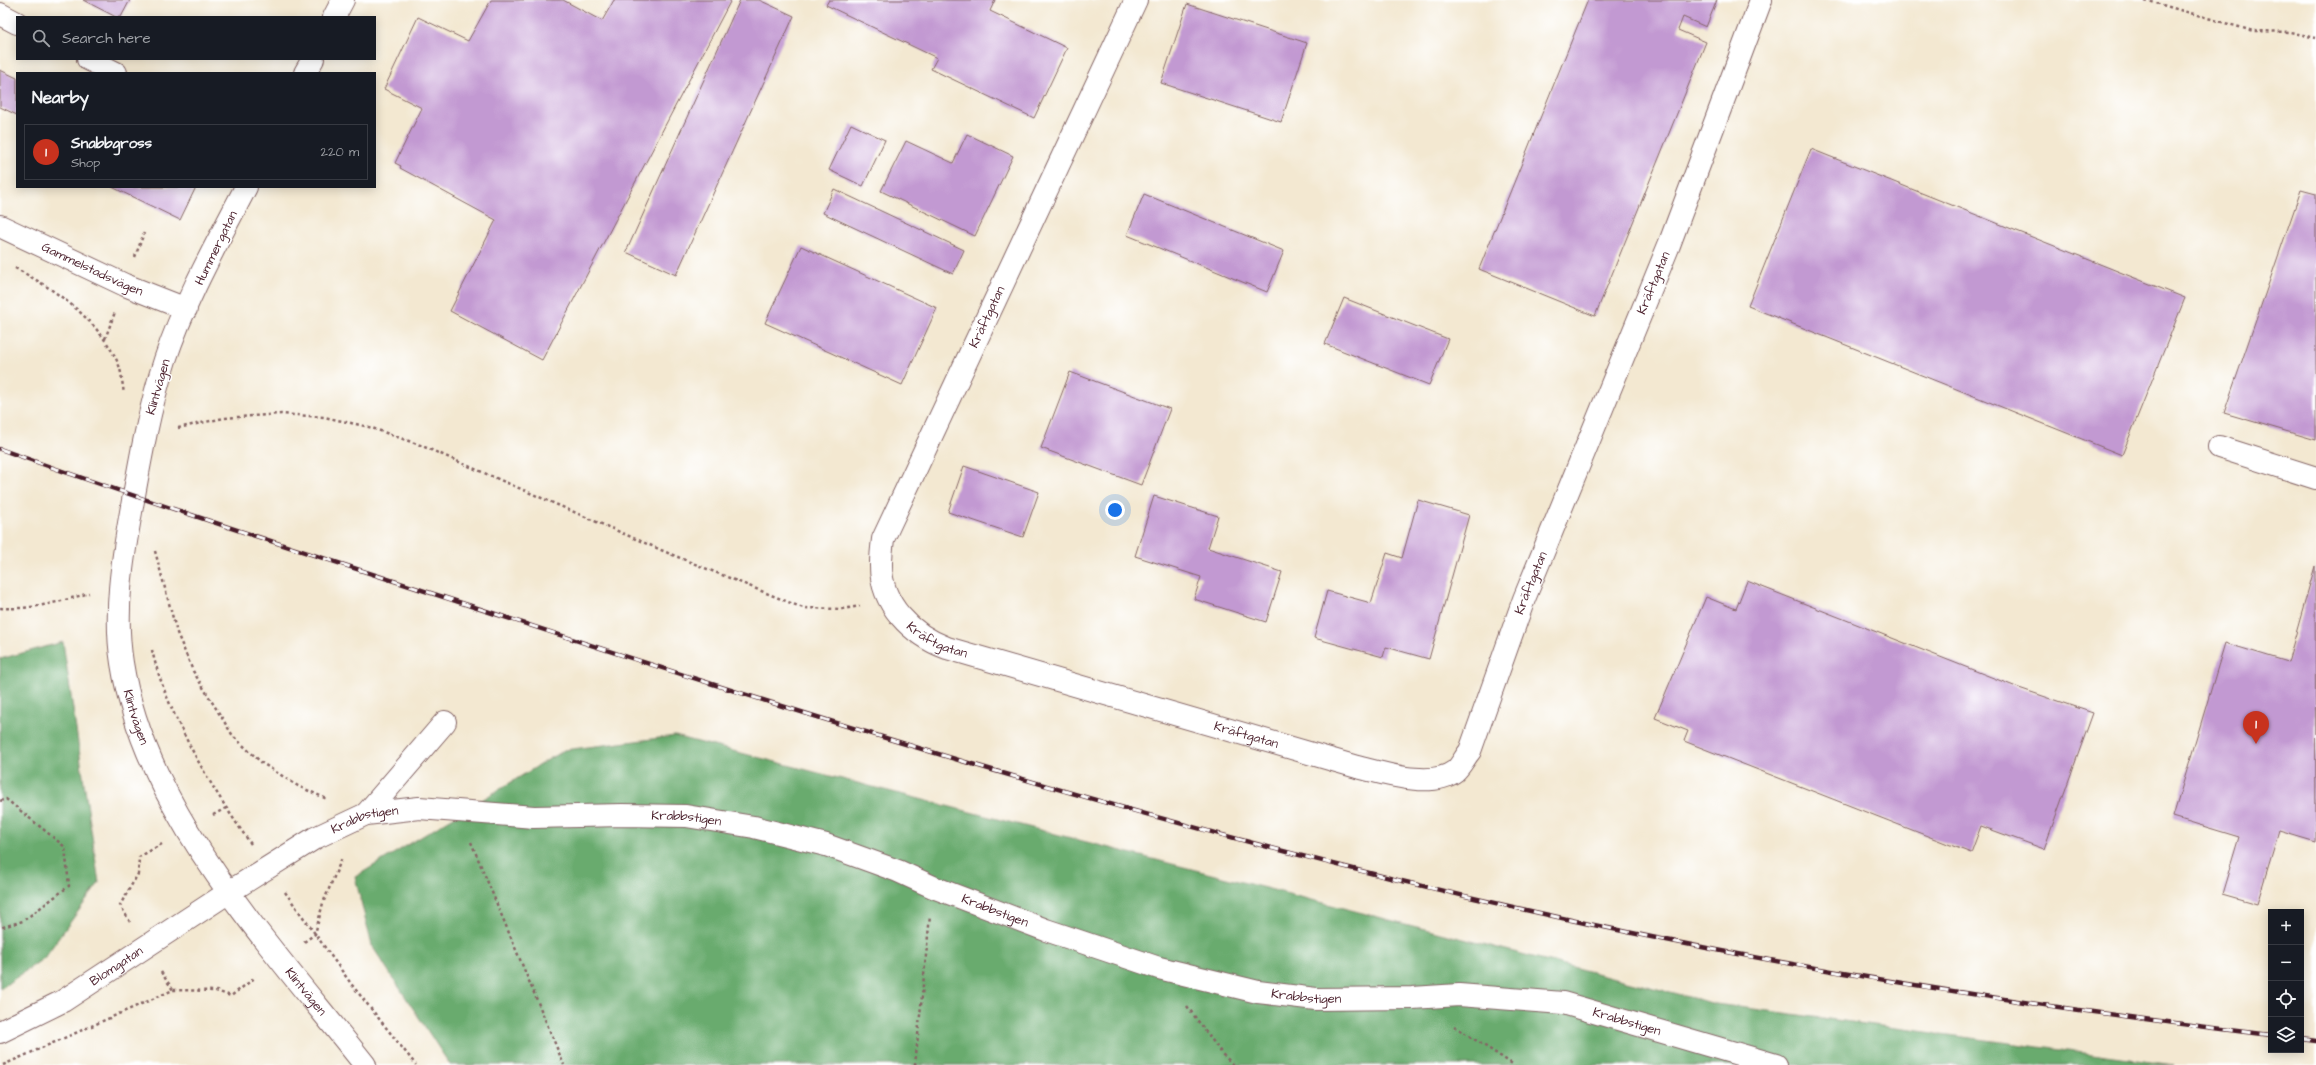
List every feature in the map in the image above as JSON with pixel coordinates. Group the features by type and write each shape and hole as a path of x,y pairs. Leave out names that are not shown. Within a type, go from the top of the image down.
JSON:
{"street":[{"path":"335,16 343,0"},
{"name":"Kräftgatan","path":"1136,0 883,539 881,564 888,595 896,611 913,630 947,648 1357,767 1408,779 1431,779 1455,771 1470,751 1524,599 1669,245 1761,0"},
{"path":"0,14 16,22"},
{"path":"90,60 114,72"},
{"path":"306,72 312,60"},
{"name":"Hummergatan","path":"186,309 246,188"},
{"name":"Gammelstadsvägen","path":"0,226 125,285 186,309"},
{"name":"Klintvägen","path":"186,309 166,359 148,422 125,547 118,614 122,663 133,707 164,784 188,830 228,892 366,1065"},
{"path":"2219,447 2316,478"},
{"path":"366,814 445,722"},
{"name":"Krabbstigen","path":"228,892 315,838 366,814 396,809 419,808 458,813 534,817 622,815 686,816 722,821 826,845 898,871 933,887 1046,930 1159,968 1258,992 1316,999 1412,998 1459,995 1563,1003 1776,1065"},
{"name":"Blomgatan","path":"0,1032 64,1000 228,892"}],"path":[{"path":"2145,0 2253,31 2290,32 2316,38"},
{"path":"14,268 59,295 84,316 105,339 121,374 123,400"},
{"path":"175,429 224,418 281,414 324,417 369,427 420,445 668,553 803,608 842,609 871,604 888,595"},
{"path":"3,1065 173,990 216,991 231,996 315,934 326,896 351,838 366,814 298,786 262,763 233,736 193,671 177,633 154,548"},
{"path":"0,608 21,609 45,606 92,592"},
{"path":"151,646 156,667 167,697 226,808 315,934 416,1065"},
{"path":"0,801 6,799 65,847 69,886 23,921 0,928"},
{"path":"173,990 145,948 120,905 138,874 139,857 226,808"},
{"path":"458,813 564,1065"},
{"path":"915,1065 933,887"},
{"path":"1159,968 1223,1055 1234,1065"},
{"path":"1450,1023 1514,1065"}],"green space":[{"path":"63,642 99,883 44,958 0,989 0,659"},
{"path":"675,736 1716,1004 2174,1065 450,1065 372,946 355,877 564,750"}],"building":[{"path":"83,0 130,0 122,16 114,16"},
{"path":"491,0 563,0 602,21 614,0 731,0 542,360 450,311 496,220 400,168 401,166 395,163 422,108 384,89 418,17 468,41"},
{"path":"740,0 759,0 794,16 676,275 626,252"},
{"path":"829,0 995,0 990,11 1067,48 1034,118 931,69 937,58 826,5"},
{"path":"1588,0 1717,0 1706,27 1683,17 1678,30 1706,42 1595,316 1479,269"},
{"path":"1187,4 1307,43 1281,122 1161,83"},
{"path":"0,70 16,78 16,115 0,107"},
{"path":"851,124 885,140 863,186 829,170"},
{"path":"967,134 1013,156 975,236 881,191 906,141 953,163"},
{"path":"1811,149 2185,298 2122,455 1748,306"},
{"path":"114,188 196,188 180,220"},
{"path":"834,189 964,250 953,274 823,213"},
{"path":"2301,190 2316,194 2316,440 2224,413"},
{"path":"1144,194 1284,251 1267,292 1127,235"},
{"path":"801,246 937,308 902,385 765,323"},
{"path":"1344,298 1448,339 1429,385 1325,344"},
{"path":"1070,372 1170,409 1141,485 1041,448"},
{"path":"964,466 1039,492 1023,537 948,512"},
{"path":"1154,496 1218,516 1208,548 1282,572 1266,622 1194,599 1201,577 1135,556"},
{"path":"1418,500 1469,515 1429,659 1386,647 1383,657 1314,638 1327,591 1371,603 1387,553 1402,558"},
{"path":"2315,566 2316,842 2279,831 2257,904 2222,894 2239,837 2173,817 2225,643 2288,662"},
{"path":"1747,581 2019,688 2093,713 2044,849 1981,826 1971,853 1684,741 1688,731 1655,718 1706,597 1736,609"}],"railway":[{"path":"0,449 117,490 601,649 995,771 1259,845 1392,879 1526,910 1711,949 1990,997 2084,1011 2268,1035"},
{"path":"2304,1039 2316,1041"}],"place":[{"name":"Snabbgross","path":"2256,744"}]}
